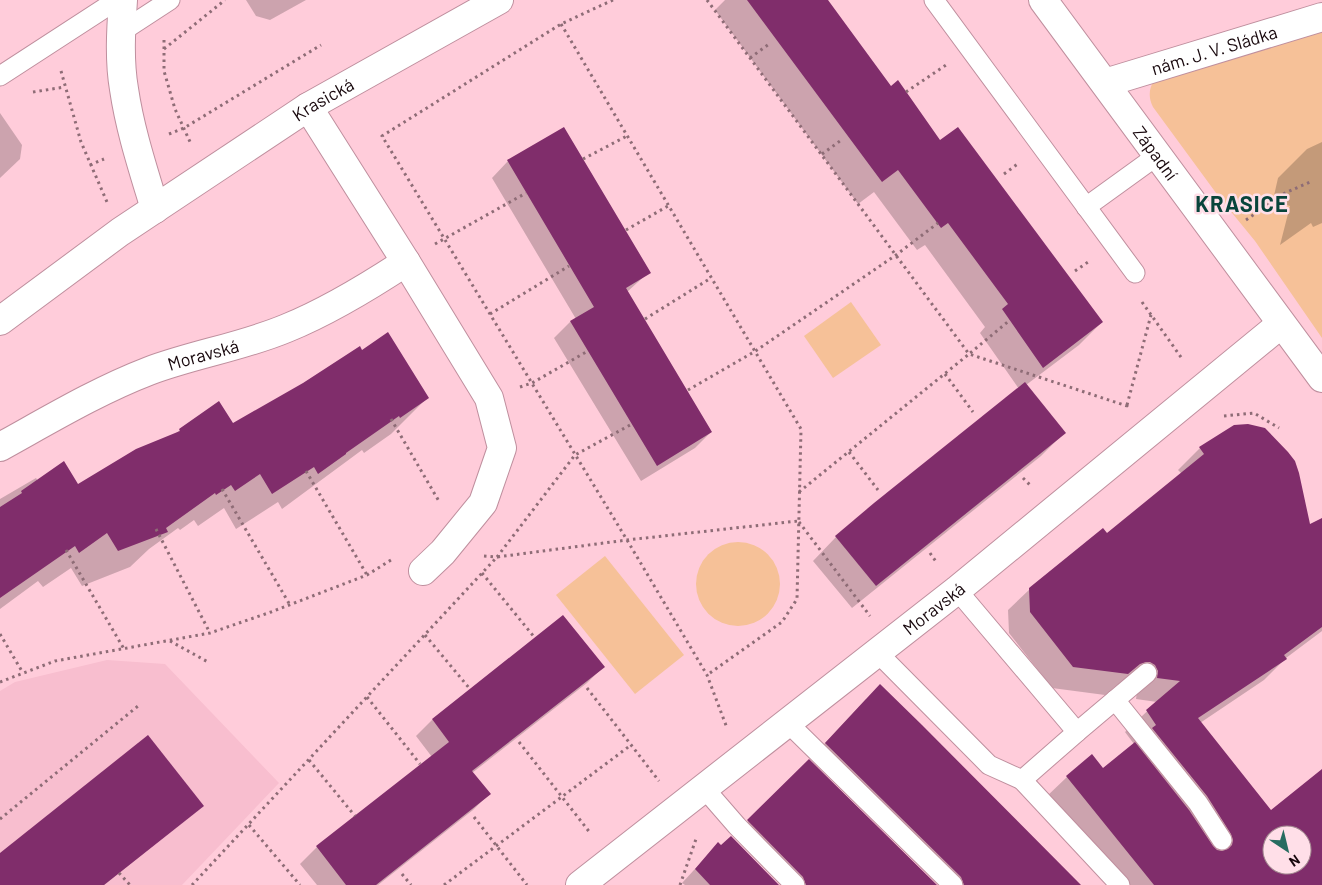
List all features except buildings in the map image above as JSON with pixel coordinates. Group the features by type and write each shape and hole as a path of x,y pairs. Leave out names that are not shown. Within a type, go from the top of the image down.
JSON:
{"street":[{"path":"123,0 121,32 123,87 136,147 155,209"},
{"name":"Krasická","path":"0,321 120,232 308,107 499,0"},
{"name":"Západní","path":"1044,0 1322,378"},
{"name":"nám. J. V. Sládka","path":"1105,83 1322,17"},
{"path":"308,107 489,398 502,448 483,503 443,552 423,571"},
{"name":"Moravská","path":"0,447 100,392 150,371 286,329 326,310 406,262"},
{"name":"Moravská","path":"580,885 957,590 1281,324"}],"lane":[{"path":"0,76 117,0"},
{"path":"121,32 170,0"},
{"path":"934,0 1135,273"},
{"path":"1086,207 1158,155"},
{"path":"957,590 1077,732"},
{"path":"877,652 989,765 1022,780 1120,885"},
{"path":"1022,780 1147,673"},
{"path":"1115,700 1198,803 1222,840"},
{"path":"787,722 954,885"},
{"path":"704,788 737,826 795,885"}],"path":[{"path":"164,50 226,0"},
{"path":"613,0 560,24 382,136 707,675 730,736"},
{"path":"707,0 969,354 1127,406"},
{"path":"560,24 801,429 797,599 782,622 707,675"},
{"path":"164,32 164,71 175,109 205,175"},
{"path":"58,39 62,73 81,142 120,232"},
{"path":"750,58 769,44"},
{"path":"90,164 184,128 321,45"},
{"path":"906,92 953,60"},
{"path":"583,159 626,136"},
{"path":"822,154 840,141"},
{"path":"1004,174 1026,158"},
{"path":"1218,238 1285,194 1310,182"},
{"path":"406,262 526,193"},
{"path":"626,230 668,206"},
{"path":"688,390 754,352 896,255 938,223"},
{"path":"1075,271 1097,256"},
{"path":"490,314 569,266"},
{"path":"645,319 711,278"},
{"path":"1124,414 1151,315"},
{"path":"799,492 1010,320"},
{"path":"489,398 532,383 588,351"},
{"path":"945,374 973,412"},
{"path":"391,420 440,504"},
{"path":"575,455 632,424"},
{"path":"849,452 878,490"},
{"path":"306,471 367,574"},
{"path":"222,489 290,605"},
{"path":"192,885 497,557 798,521"},
{"path":"798,521 870,616"},
{"path":"156,529 210,633"},
{"path":"66,550 124,649"},
{"path":"0,682 54,661 210,633 290,605 367,574 397,556"},
{"path":"482,573 535,638"},
{"path":"0,634 23,673"},
{"path":"425,634 470,689"},
{"path":"170,641 208,662"},
{"path":"587,688 665,788"},
{"path":"367,697 420,764"},
{"path":"0,819 138,706"},
{"path":"519,742 591,835"},
{"path":"444,885 631,745"},
{"path":"309,760 355,816"},
{"path":"474,818 527,885"},
{"path":"248,826 300,885"},
{"path":"119,873 130,885"},
{"path":"402,874 411,885"}],"shaded area":[{"path":"1322,27 1322,338 1255,241 1219,197 1153,107 1150,93 1154,80"},
{"path":"851,302 881,345 833,378 804,336"},
{"path":"738,542 754,545 768,554 777,568 780,584 777,600 768,614 754,623 738,626 722,623 708,614 699,600 696,584 699,568 708,554 722,545"},
{"path":"605,556 684,655 635,694 556,595"},
{"path":"107,660 165,664 279,783 182,885 0,885 0,691 15,682"}],"district":[{"name":"KRASICE","path":"1242,203"}]}
